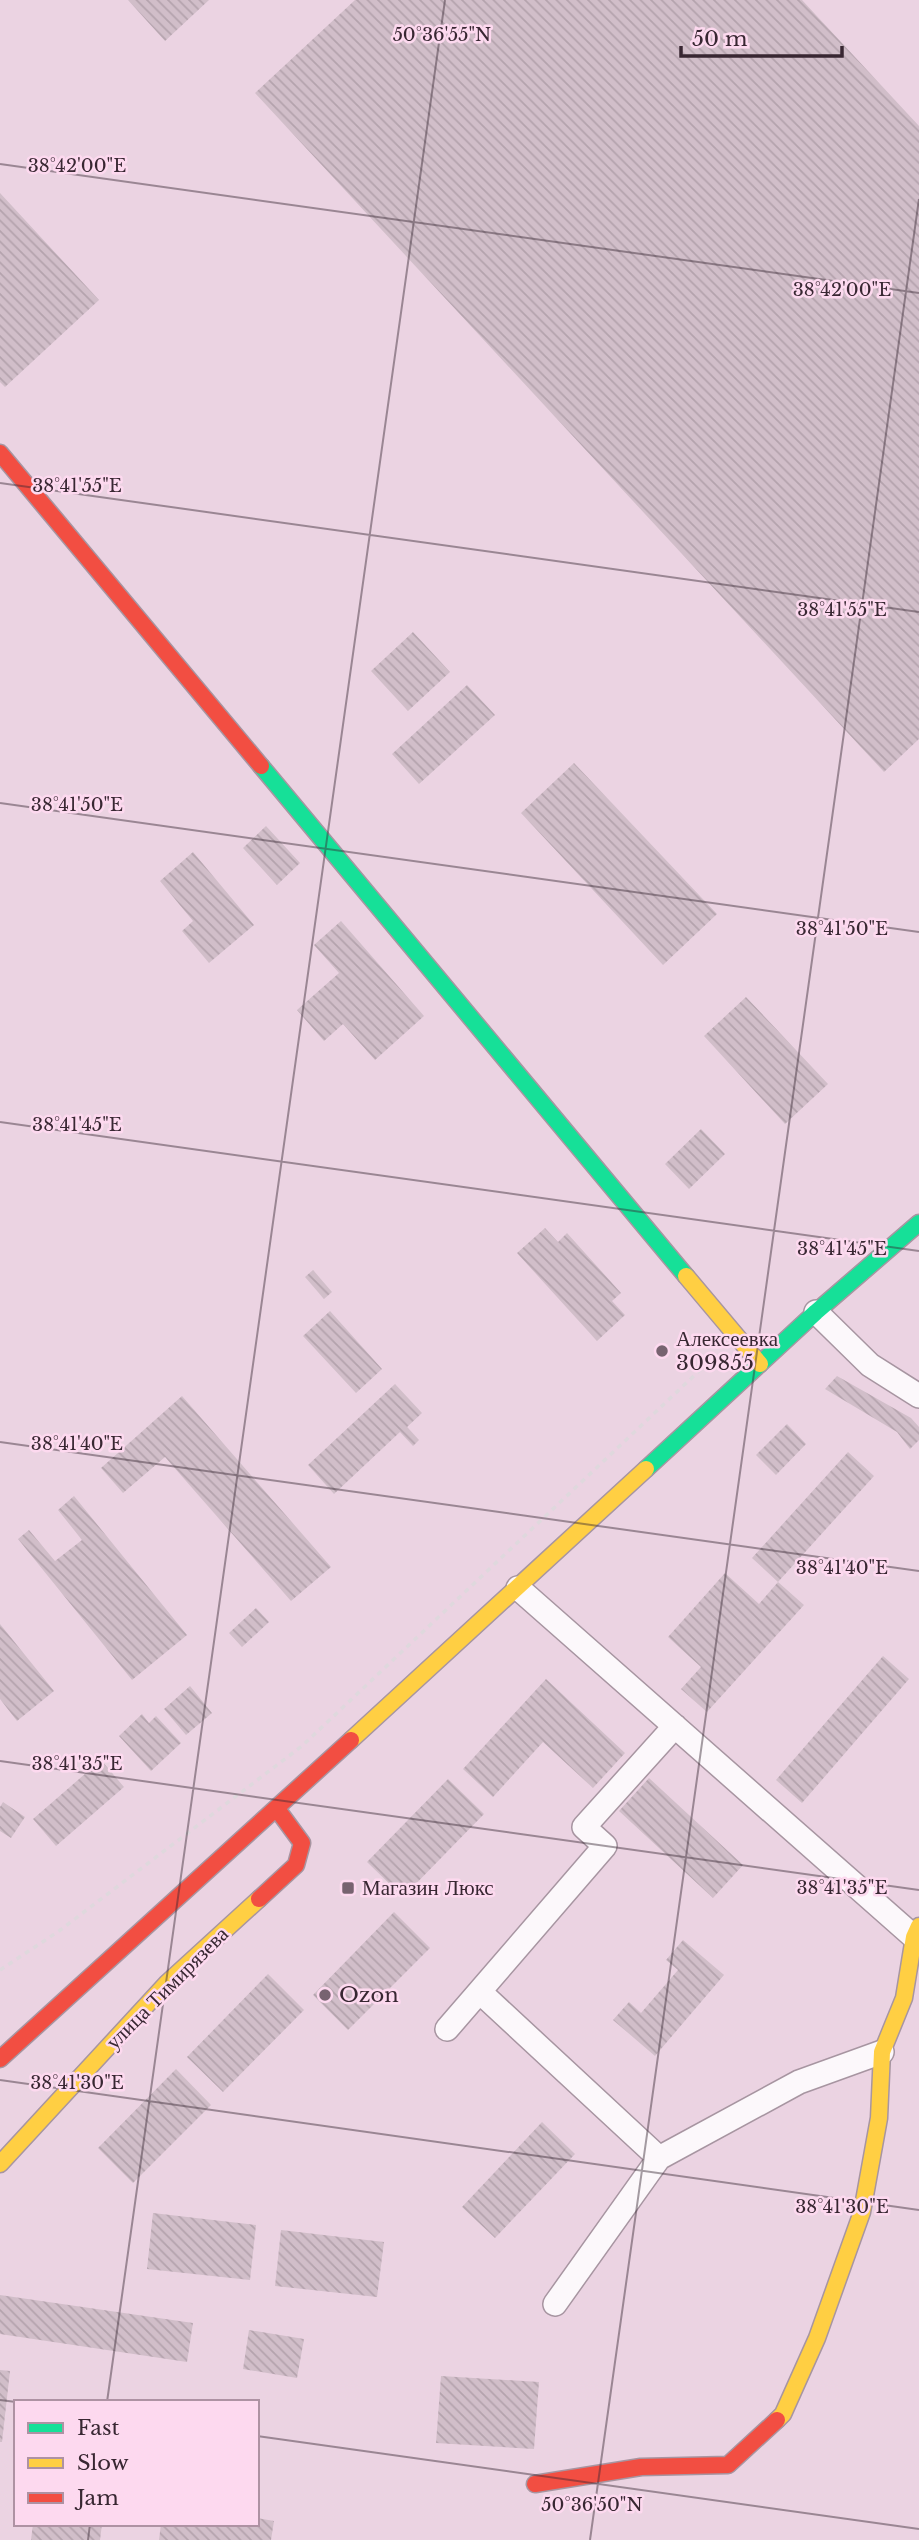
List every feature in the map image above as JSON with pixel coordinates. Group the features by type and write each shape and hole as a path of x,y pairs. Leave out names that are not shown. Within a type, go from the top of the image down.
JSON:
{"street":[{"path":"0,453 760,1364"},
{"path":"0,2059 277,1810 816,1311 919,1223"},
{"path":"816,1311 870,1365 919,1396"},
{"path":"518,1588 916,1932 904,1998 882,2052 879,2118 862,2211 817,2338 783,2414 728,2465 641,2467 535,2484"},
{"path":"447,2029 605,1846 584,1827 675,1726"},
{"name":"улица Тимирязева","path":"0,2164 167,1983 296,1865 302,1843 277,1810"},
{"path":"480,1992 659,2158"},
{"path":"555,2304 659,2158 799,2082 882,2052"}],"path":[{"path":"0,1970 59,1931 302,1746 717,1354"}],"building":[{"path":"128,0 209,0 165,41"},
{"path":"355,0 802,0 919,126 919,739 884,772 255,93"},
{"path":"0,193 99,300 5,387 0,382"},
{"path":"413,632 450,672 408,711 371,671"},
{"path":"467,685 495,715 419,784 392,754"},
{"path":"574,763 717,914 663,965 521,813"},
{"path":"266,826 300,863 277,885 243,848"},
{"path":"193,852 254,925 209,963 182,931 193,921 160,881"},
{"path":"341,921 424,1016 375,1060 343,1024 324,1041 297,1010 339,973 314,945"},
{"path":"746,997 828,1084 785,1124 704,1036"},
{"path":"701,1129 725,1154 689,1189 665,1164"},
{"path":"545,1228 558,1242 567,1233 621,1293 612,1301 625,1315 597,1341 517,1253"},
{"path":"313,1270 332,1292 324,1299 305,1277"},
{"path":"330,1311 382,1369 356,1393 303,1336"},
{"path":"837,1376 911,1418 919,1427 919,1440 910,1449 897,1432 825,1389"},
{"path":"395,1384 422,1413 407,1427 419,1440 413,1446 400,1432 334,1494 308,1465"},
{"path":"182,1396 331,1567 291,1601 165,1457 123,1493 101,1468"},
{"path":"787,1424 806,1444 776,1475 756,1455"},
{"path":"848,1452 874,1476 778,1582 752,1558"},
{"path":"74,1496 187,1635 132,1680 18,1539 29,1530 55,1561 82,1540 58,1510"},
{"path":"725,1573 759,1604 778,1582 804,1605 707,1712 681,1689 701,1667 668,1637"},
{"path":"256,1608 269,1622 242,1647 229,1633"},
{"path":"0,1624 54,1691 17,1721 0,1699"},
{"path":"883,1656 909,1679 802,1803 776,1780"},
{"path":"546,1679 625,1753 593,1788 543,1742 493,1797 463,1769"},
{"path":"190,1686 212,1713 186,1735 164,1709"},
{"path":"142,1714 149,1723 156,1716 181,1743 151,1771 119,1736"},
{"path":"101,1760 124,1787 56,1846 33,1819"},
{"path":"649,1778 743,1865 713,1898 619,1811"},
{"path":"448,1779 484,1814 403,1897 367,1862"},
{"path":"3,1802 25,1817 11,1838 0,1831 0,1807"},
{"path":"394,1912 430,1948 348,2030 313,1995"},
{"path":"683,1940 724,1975 655,2056 613,2020 629,2002 641,2013 678,1970 666,1960"},
{"path":"268,1974 304,2010 223,2092 187,2057"},
{"path":"176,2069 211,2105 133,2183 98,2148"},
{"path":"542,2122 575,2154 495,2238 462,2207"},
{"path":"153,2213 256,2225 250,2280 147,2269"},
{"path":"281,2230 384,2242 377,2297 275,2286"},
{"path":"0,2295 193,2323 187,2362 0,2334"},
{"path":"249,2330 304,2339 297,2378 243,2369"},
{"path":"0,2370 10,2371 2,2442 0,2442"},
{"path":"441,2376 539,2382 534,2449 436,2443"},
{"path":"259,2518 274,2521 271,2540 159,2540 161,2526 259,2526"},
{"path":"33,2526 102,2526 100,2540 31,2540"}],"traffic: fast":[{"path":"261,766 686,1276"},
{"path":"646,1469 816,1312 919,1223"}],"traffic: slow":[{"path":"686,1276 760,1364"},
{"path":"351,1740 646,1469"},
{"path":"0,2164 167,1983 259,1899"},
{"path":"777,2420 783,2414 817,2338 862,2212 879,2118 882,2052 904,1998 914,1937 919,1926"}],"traffic: jam":[{"path":"0,453 261,766"},
{"path":"0,2059 351,1740"},
{"path":"259,1899 296,1865 302,1843 277,1809"},
{"path":"535,2484 641,2467 728,2465 777,2420"}],"place":[{"name":"Алексеевка 309855","path":"662,1351"},
{"name":"Магазин Люкс","path":"348,1888"},
{"name":"Ozon","path":"325,1995"}]}
